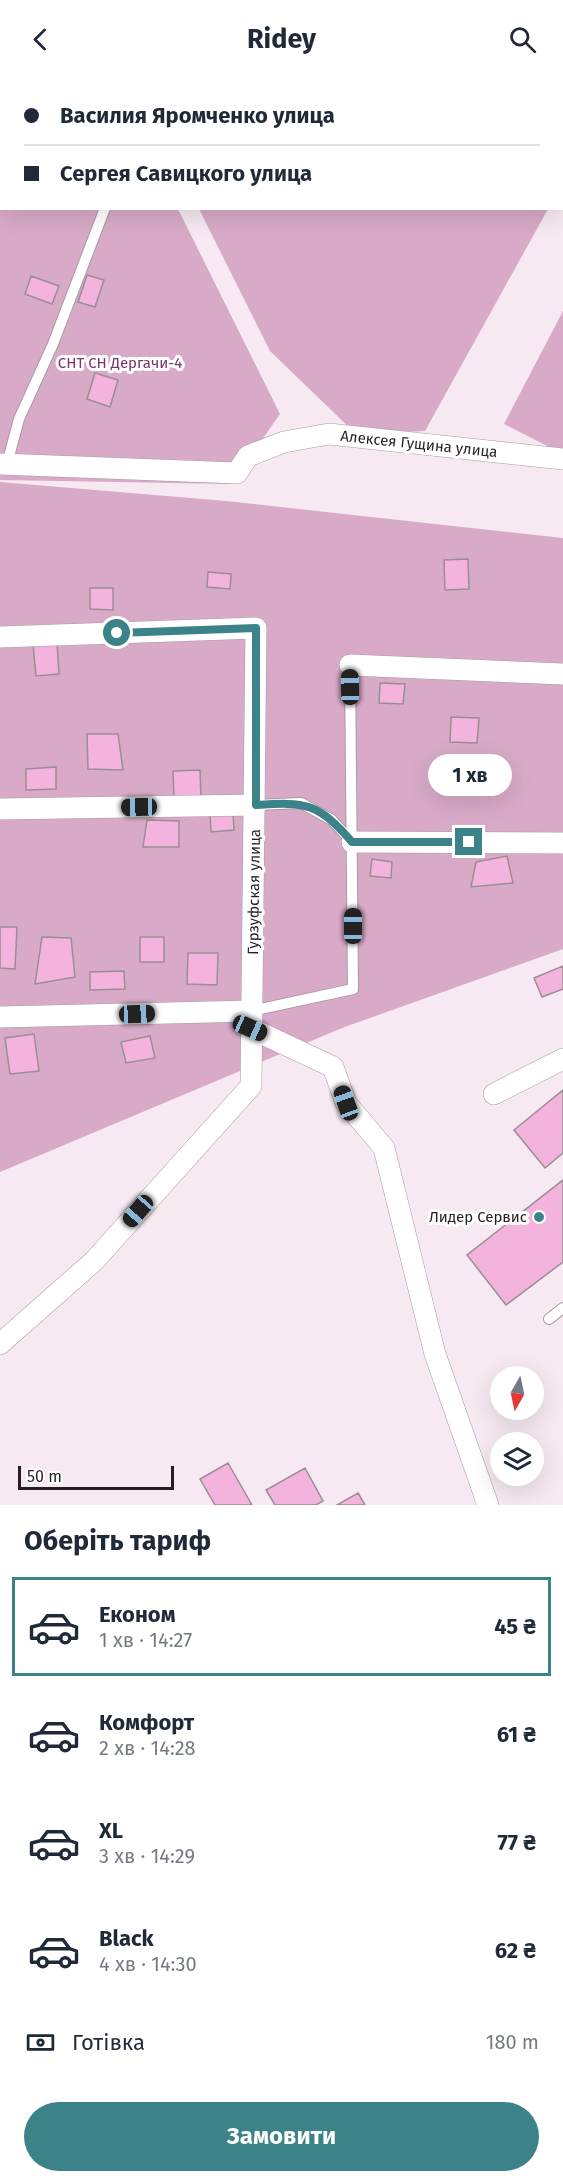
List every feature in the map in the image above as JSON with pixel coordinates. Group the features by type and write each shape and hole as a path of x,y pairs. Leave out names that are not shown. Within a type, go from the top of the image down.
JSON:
{"street":[{"name":"Алексея Гущина улица","path":"3,464 237,472 248,456 284,442 329,434 563,459"},
{"name":"Гурзуфская улица","path":"0,637 256,628 256,805 250,1020 251,1086 94,1261 0,1344"},
{"path":"350,665 563,674"},
{"path":"0,809 256,805"},
{"path":"352,842 563,843"},
{"path":"0,1017 250,1020 333,1067 346,1103 384,1148 435,1354 488,1505"},
{"path":"494,1094 563,1059"}],"lane":[{"path":"3,464 19,419 53,344 104,210"},
{"path":"250,1020 353,989 350,665"},
{"path":"256,805 301,803 333,820 352,842"},
{"path":"549,1319 563,1308"}],"green space":[{"name":"СНТ СН Дергачи-4","path":"0,210 178,210 280,414 231,484 0,480"},
{"path":"200,210 547,210 425,431 356,434 270,351"},
{"path":"563,311 563,454 504,424"},
{"path":"0,482 226,501 563,538 563,949 342,1028 0,1172"}],"building":[{"path":"87,275 104,280 95,307 78,302"},
{"path":"31,276 59,286 52,304 25,294"},
{"path":"95,373 118,380 110,407 87,399"},
{"path":"468,559 469,589 445,590 444,560"},
{"path":"208,572 231,574 230,589 207,587"},
{"path":"90,588 113,588 113,610 90,609"},
{"path":"57,643 59,674 36,676 33,644"},
{"path":"380,683 405,684 403,704 379,703"},
{"path":"451,717 479,718 477,743 450,742"},
{"path":"87,734 118,734 123,770 88,769"},
{"path":"56,767 56,789 26,790 26,769"},
{"path":"200,770 201,799 174,800 173,771"},
{"path":"233,813 234,830 211,832 210,814"},
{"path":"147,820 179,821 179,847 143,847"},
{"path":"507,856 513,883 471,887 476,862"},
{"path":"372,859 392,862 391,878 370,876"},
{"path":"0,927 17,927 15,969 0,968"},
{"path":"42,937 71,938 75,977 35,984"},
{"path":"140,937 164,937 164,962 140,962"},
{"path":"188,953 218,953 217,985 187,984"},
{"path":"563,966 563,989 542,997 534,978"},
{"path":"124,971 125,989 90,990 90,972"},
{"path":"34,1034 39,1071 10,1074 5,1038"},
{"path":"150,1036 155,1058 126,1063 121,1042"},
{"path":"563,1090 563,1153 545,1168 514,1130"},
{"name":"Лидер Сервис","path":"563,1180 563,1262 506,1305 467,1255"},
{"path":"228,1463 252,1505 215,1505 200,1479"},
{"path":"305,1468 323,1501 316,1505 275,1505 266,1490"},
{"path":"358,1493 365,1505 337,1505"}],"place":[{"name":"Лидер Сервис","path":"539,1217"}],"route":[{"path":"117,633 256,628 256,805 301,803 333,820 352,842 469,842"}]}
